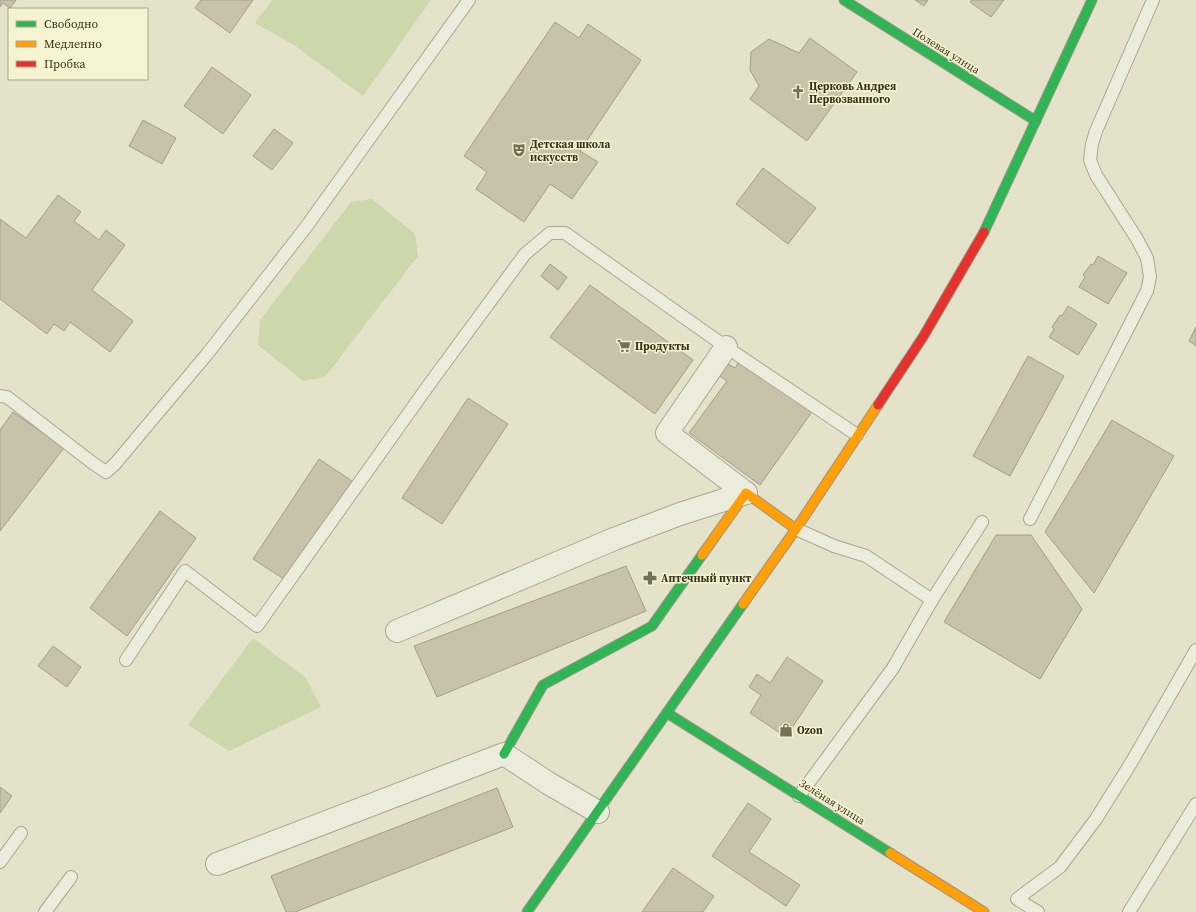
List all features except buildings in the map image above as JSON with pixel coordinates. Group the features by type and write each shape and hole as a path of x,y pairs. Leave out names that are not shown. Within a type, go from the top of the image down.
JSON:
{"main road":[{"name":"Полевая улица","path":"844,0 1036,121"},
{"path":"527,912 796,529 923,337 983,233 1092,0"},
{"path":"504,754 543,685 652,626 746,493 796,529"},
{"name":"Зелёная улица","path":"667,713 984,912"}],"street":[{"path":"726,348 667,433 746,493"},
{"path":"397,631 614,540 680,514 746,493"},
{"path":"217,864 504,754 548,783 598,812"}],"lane":[{"path":"0,396 7,397 106,472 115,464 208,353 306,227 469,0"},
{"path":"1030,519 1147,291 1150,277 1147,258 1137,239 1096,175 1090,160 1092,144 1096,131 1153,0"},
{"path":"126,660 185,571 257,626 512,271 525,254 550,233 565,233 726,348 857,435"},
{"path":"799,796 893,668 932,600 982,522"},
{"path":"796,529 834,546 866,556 932,600"},
{"path":"1038,912 1017,899 1060,867 1096,819 1196,650"},
{"path":"1129,912 1196,804"},
{"path":"0,862 21,833"},
{"path":"45,912 71,877"}],"green space":[{"path":"272,0 431,0 363,96 294,45 255,23"},
{"path":"372,199 415,234 418,256 325,377 303,381 258,345 260,320 351,202"},
{"path":"253,638 305,677 321,707 229,751 188,725"}],"traffic: fast":[{"path":"844,0 1036,121"},
{"path":"984,232 1092,0"},
{"path":"504,754 543,685 652,626 702,555"},
{"path":"527,912 743,604"},
{"path":"667,713 890,853"}],"traffic: slow":[{"path":"743,604 796,529 878,405"},
{"path":"702,555 746,493 796,529"},
{"path":"890,853 984,912"}],"traffic: jam":[{"path":"878,405 923,337 984,232"}],"place":[{"name":"Церковь Андрея Первозванного","path":"798,92"},
{"name":"Детская школа искусств","path":"519,150"},
{"name":"Продукты","path":"624,346"},
{"name":"Аптечный пункт","path":"650,578"},
{"name":"Ozon","path":"786,730"}]}
